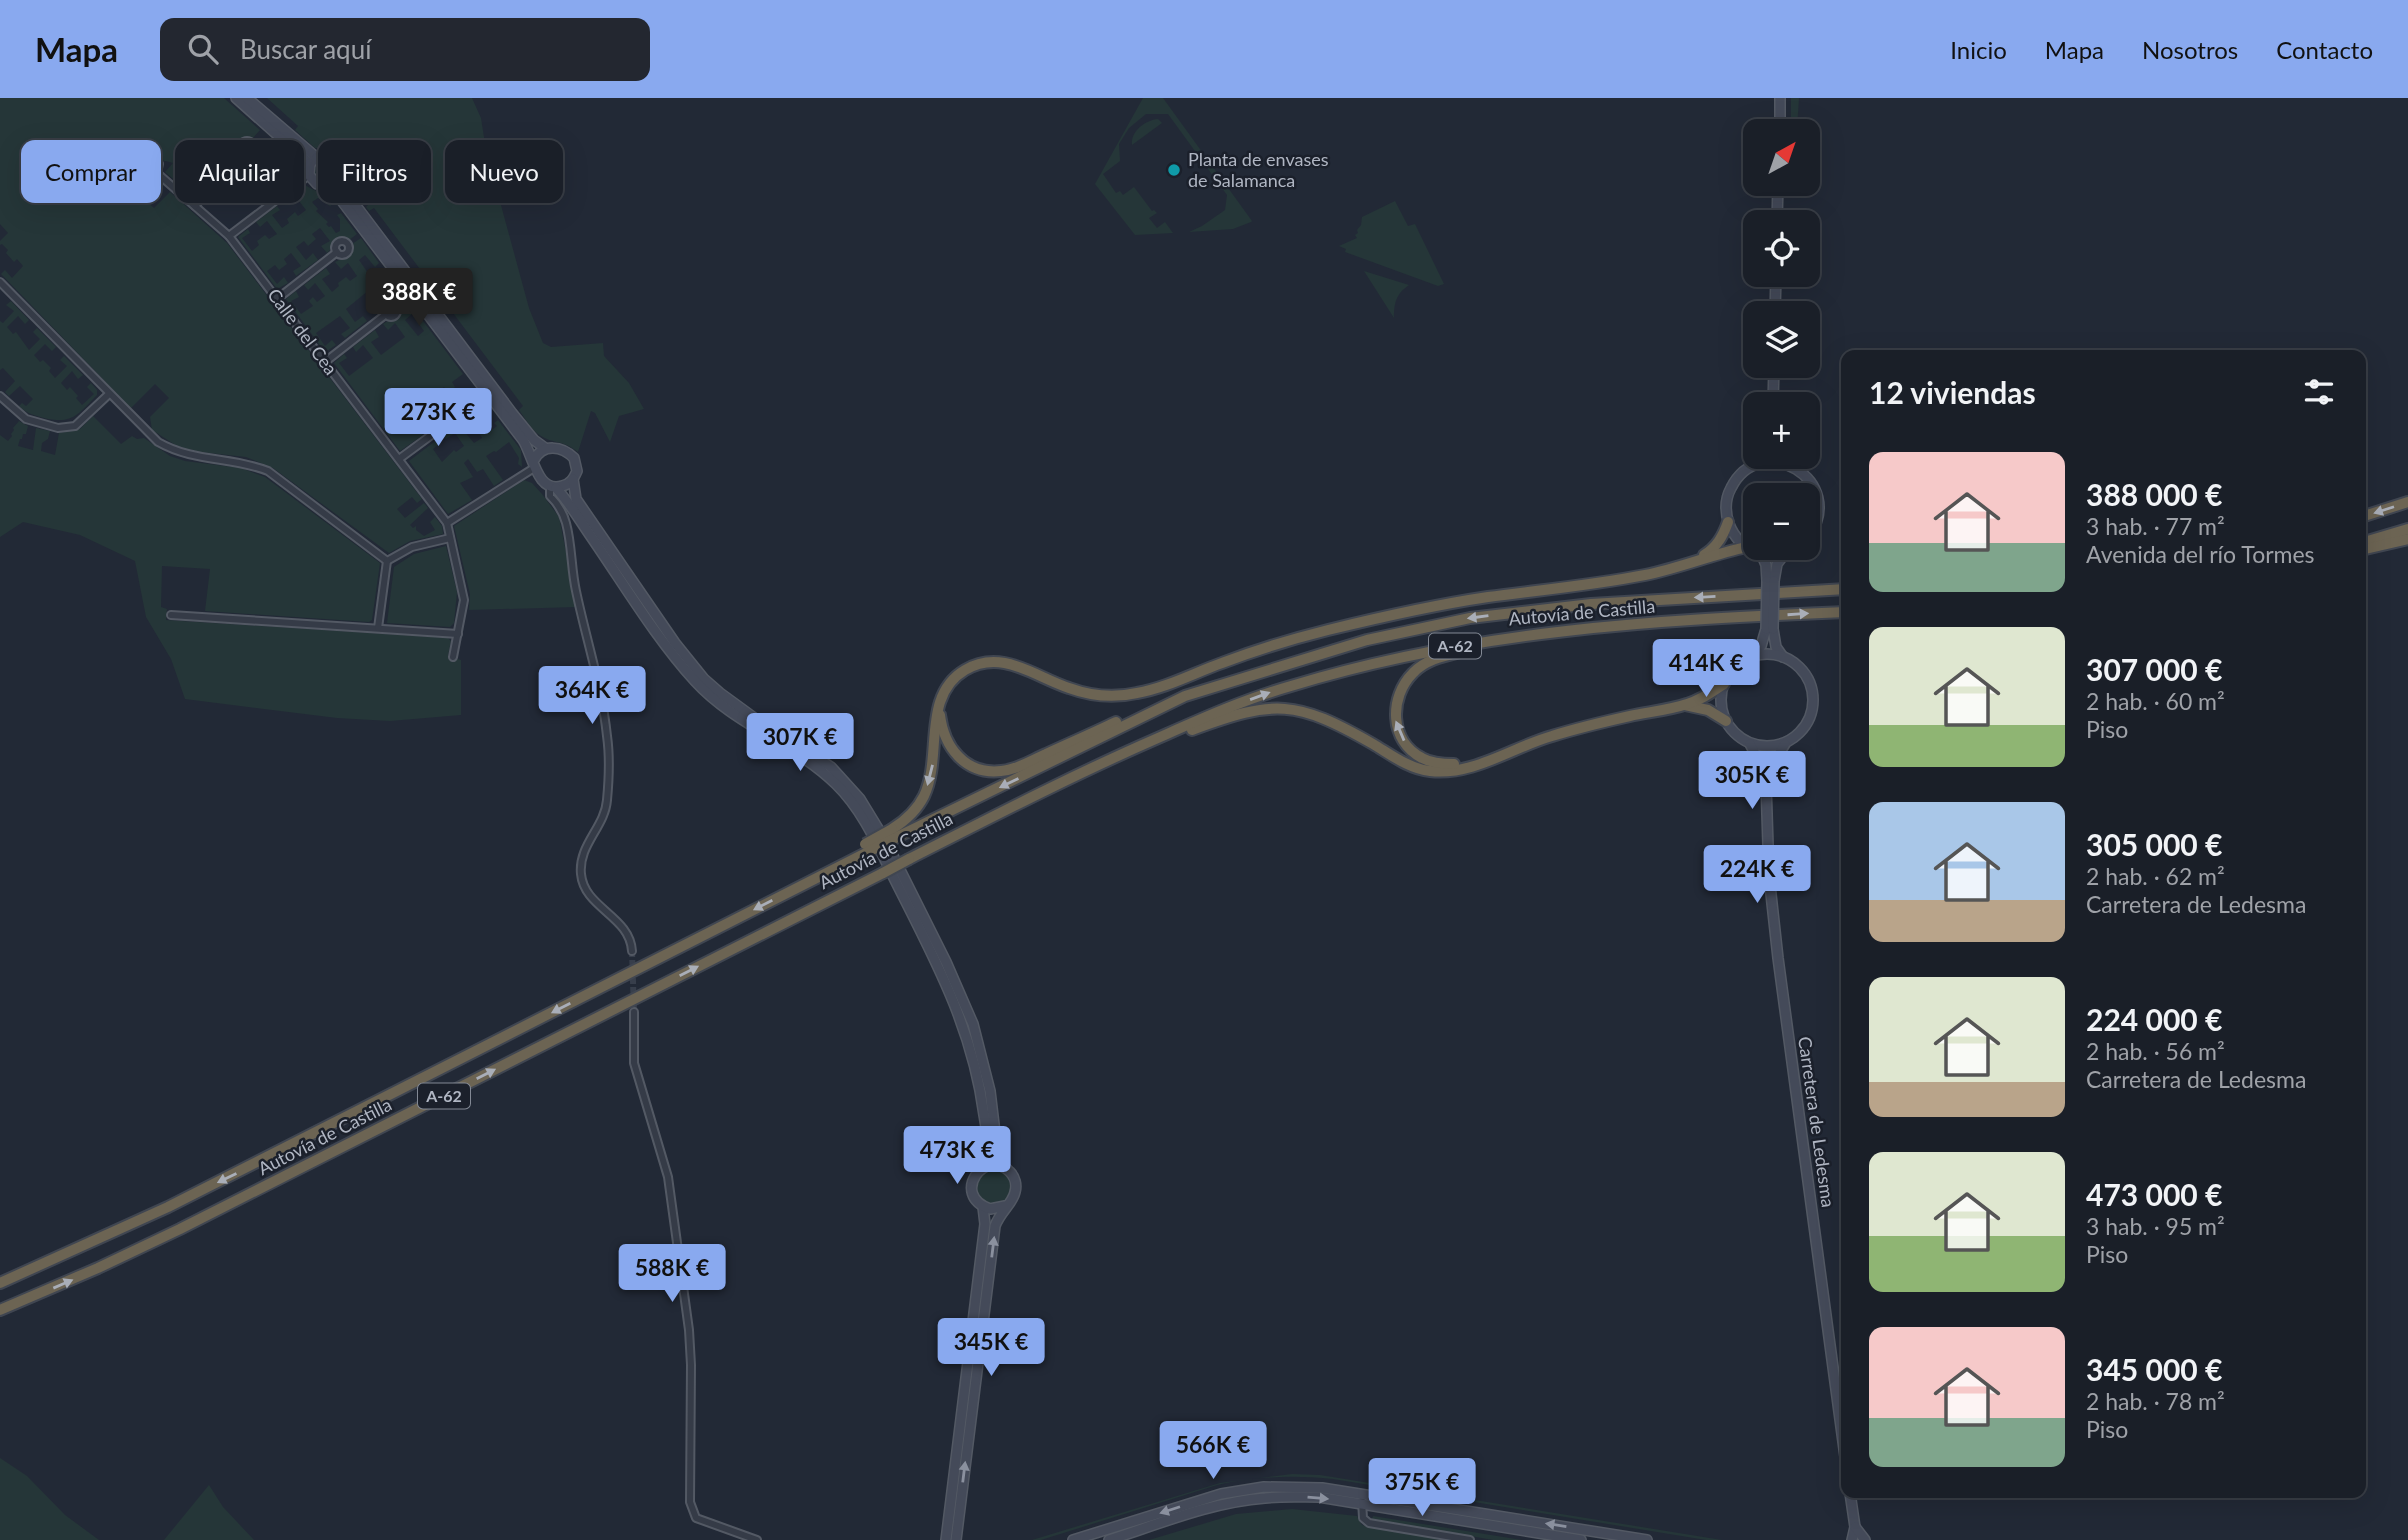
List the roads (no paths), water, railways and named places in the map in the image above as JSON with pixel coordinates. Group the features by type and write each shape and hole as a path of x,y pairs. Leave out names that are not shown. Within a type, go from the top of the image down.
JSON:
{"highway":[{"path":"2366,515 2408,502"},
{"path":"1690,564 1713,549 1728,522"},
{"path":"2366,542 2408,529"},
{"path":"2366,549 2408,539"},
{"path":"894,834 924,797 933,764 934,731 941,698 956,676 979,663 1009,663 1069,688 1098,695 1129,695 1144,692 1238,657 1325,631 1429,607 1645,575 1743,548"},
{"name":"Autovía de Castilla","path":"0,1283 168,1207 795,889 894,834 1185,696 1367,640 1470,618 1577,605 1841,589"},
{"name":"Autovía de Castilla","path":"0,1310 192,1224 1085,771 1222,710 1288,686 1371,663 1524,635 1594,627 1841,611"},
{"path":"1501,754 1460,764 1420,758 1403,739 1394,708 1403,685 1413,672 1428,662 1524,635"},
{"path":"939,708 945,740 961,760 989,771 1001,771 1016,768 1181,693 1278,661 1367,640"},
{"path":"1085,771 1224,718 1244,712 1283,708 1319,715 1409,765 1429,771 1462,769 1549,736 1685,705 1703,698 1724,684"},
{"path":"1685,705 1708,710 1726,721"}],"main road":[{"path":"236,98 314,161"},
{"path":"247,98 314,161"},
{"path":"1780,98 1780,119"},
{"path":"314,161 318,160"},
{"path":"314,161 309,175 318,184"},
{"path":"349,203 523,440 534,464 553,487 565,496 695,682 734,715 825,773 853,804 939,966 965,1027 982,1095 988,1154 984,1167"},
{"path":"353,203 534,440 545,448 560,449 574,458 577,471 573,479 565,486 553,487"},
{"path":"534,464 538,453 545,448"},
{"path":"1743,543 1735,536 1728,522 1726,504 1740,475 1749,469"},
{"path":"1797,469 1811,483"},
{"path":"573,479 576,499 675,643 704,679 757,720 831,766 853,790 870,815 946,962 973,1024 990,1091 996,1141 1003,1167"},
{"path":"1764,560 1771,581"},
{"path":"1752,657 1762,646 1769,629 1771,581 1780,560"},
{"path":"1769,629 1783,657"},
{"path":"1773,654 1783,657 1804,672 1812,690 1814,701 1809,722 1795,738 1785,743 1774,747 1750,744 1732,731 1726,721 1721,703 1724,684 1740,663 1752,657 1773,654"},
{"name":"Carretera de Ledesma","path":"1766,783 1772,765 1785,743"},
{"name":"Carretera de Ledesma","path":"1750,744 1761,765 1766,783 1769,876 1841,1427"},
{"path":"956,1540 995,1226 999,1214 1012,1200 1016,1191 1011,1172 1003,1167 984,1167 976,1173 972,1181 976,1200 983,1207 998,1209 1005,1206"},
{"path":"946,1540 985,1224 983,1207"},
{"path":"1075,1540 1193,1502 1243,1490 1288,1486 1357,1493 1647,1540"},
{"path":"1109,1540 1222,1505 1264,1498 1319,1497 1581,1540"},
{"path":"1851,1498 1855,1527 1852,1540"},
{"path":"1855,1527 1864,1540"}],"street":[{"path":"229,236 309,175"},
{"name":"Calle del Cea","path":"161,176 229,236 447,523 464,600 453,657"},
{"path":"195,206 198,203"},
{"path":"277,299 337,252"},
{"path":"0,282 158,442 185,455 247,463 268,471 387,561"},
{"path":"325,362 386,315"},
{"path":"0,396 26,419 67,427 75,426 109,394"},
{"path":"399,459 460,414"},
{"path":"447,523 534,464"},
{"path":"553,487 550,496 560,507 566,524 576,591 609,752 606,809 584,852 581,876 592,898 626,930 632,951"},
{"path":"387,561 412,547 450,538"},
{"path":"378,628 387,561"},
{"path":"171,615 458,634"},
{"path":"634,1012 634,1063 668,1177 687,1317 691,1365 693,1513 696,1518 757,1540"},
{"path":"1357,1493 1364,1505 1363,1518 1370,1524 1470,1540"}],"tunnel":[{"path":"632,951 634,1012"}],"place":[{"name":"Planta de envases de Salamanca","path":"1174,170"}]}
